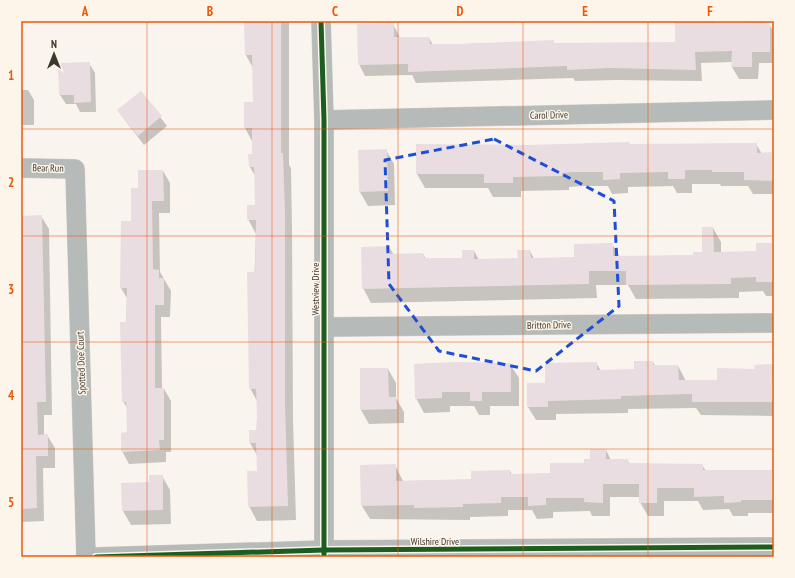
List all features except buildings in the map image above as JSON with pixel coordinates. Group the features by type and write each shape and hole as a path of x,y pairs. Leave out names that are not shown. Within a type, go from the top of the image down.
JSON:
{"street":[{"name":"Westview Drive","path":"321,21 324,120 324,554"},
{"name":"Carol Drive","path":"324,120 774,110"},
{"name":"Bear Run","path":"21,168 75,169"},
{"name":"Spotted Doe Court","path":"75,169 86,557"},
{"name":"Britton Drive","path":"324,327 774,323"},
{"name":"Wilshire Drive","path":"96,557 774,547"}],"highlighted area":[{"path":"494,139 614,201 619,306 536,371 439,351 389,284 385,160"}],"cycle path":[{"path":"321,21 324,120 324,557"},
{"path":"96,557 324,550 774,547"}]}
